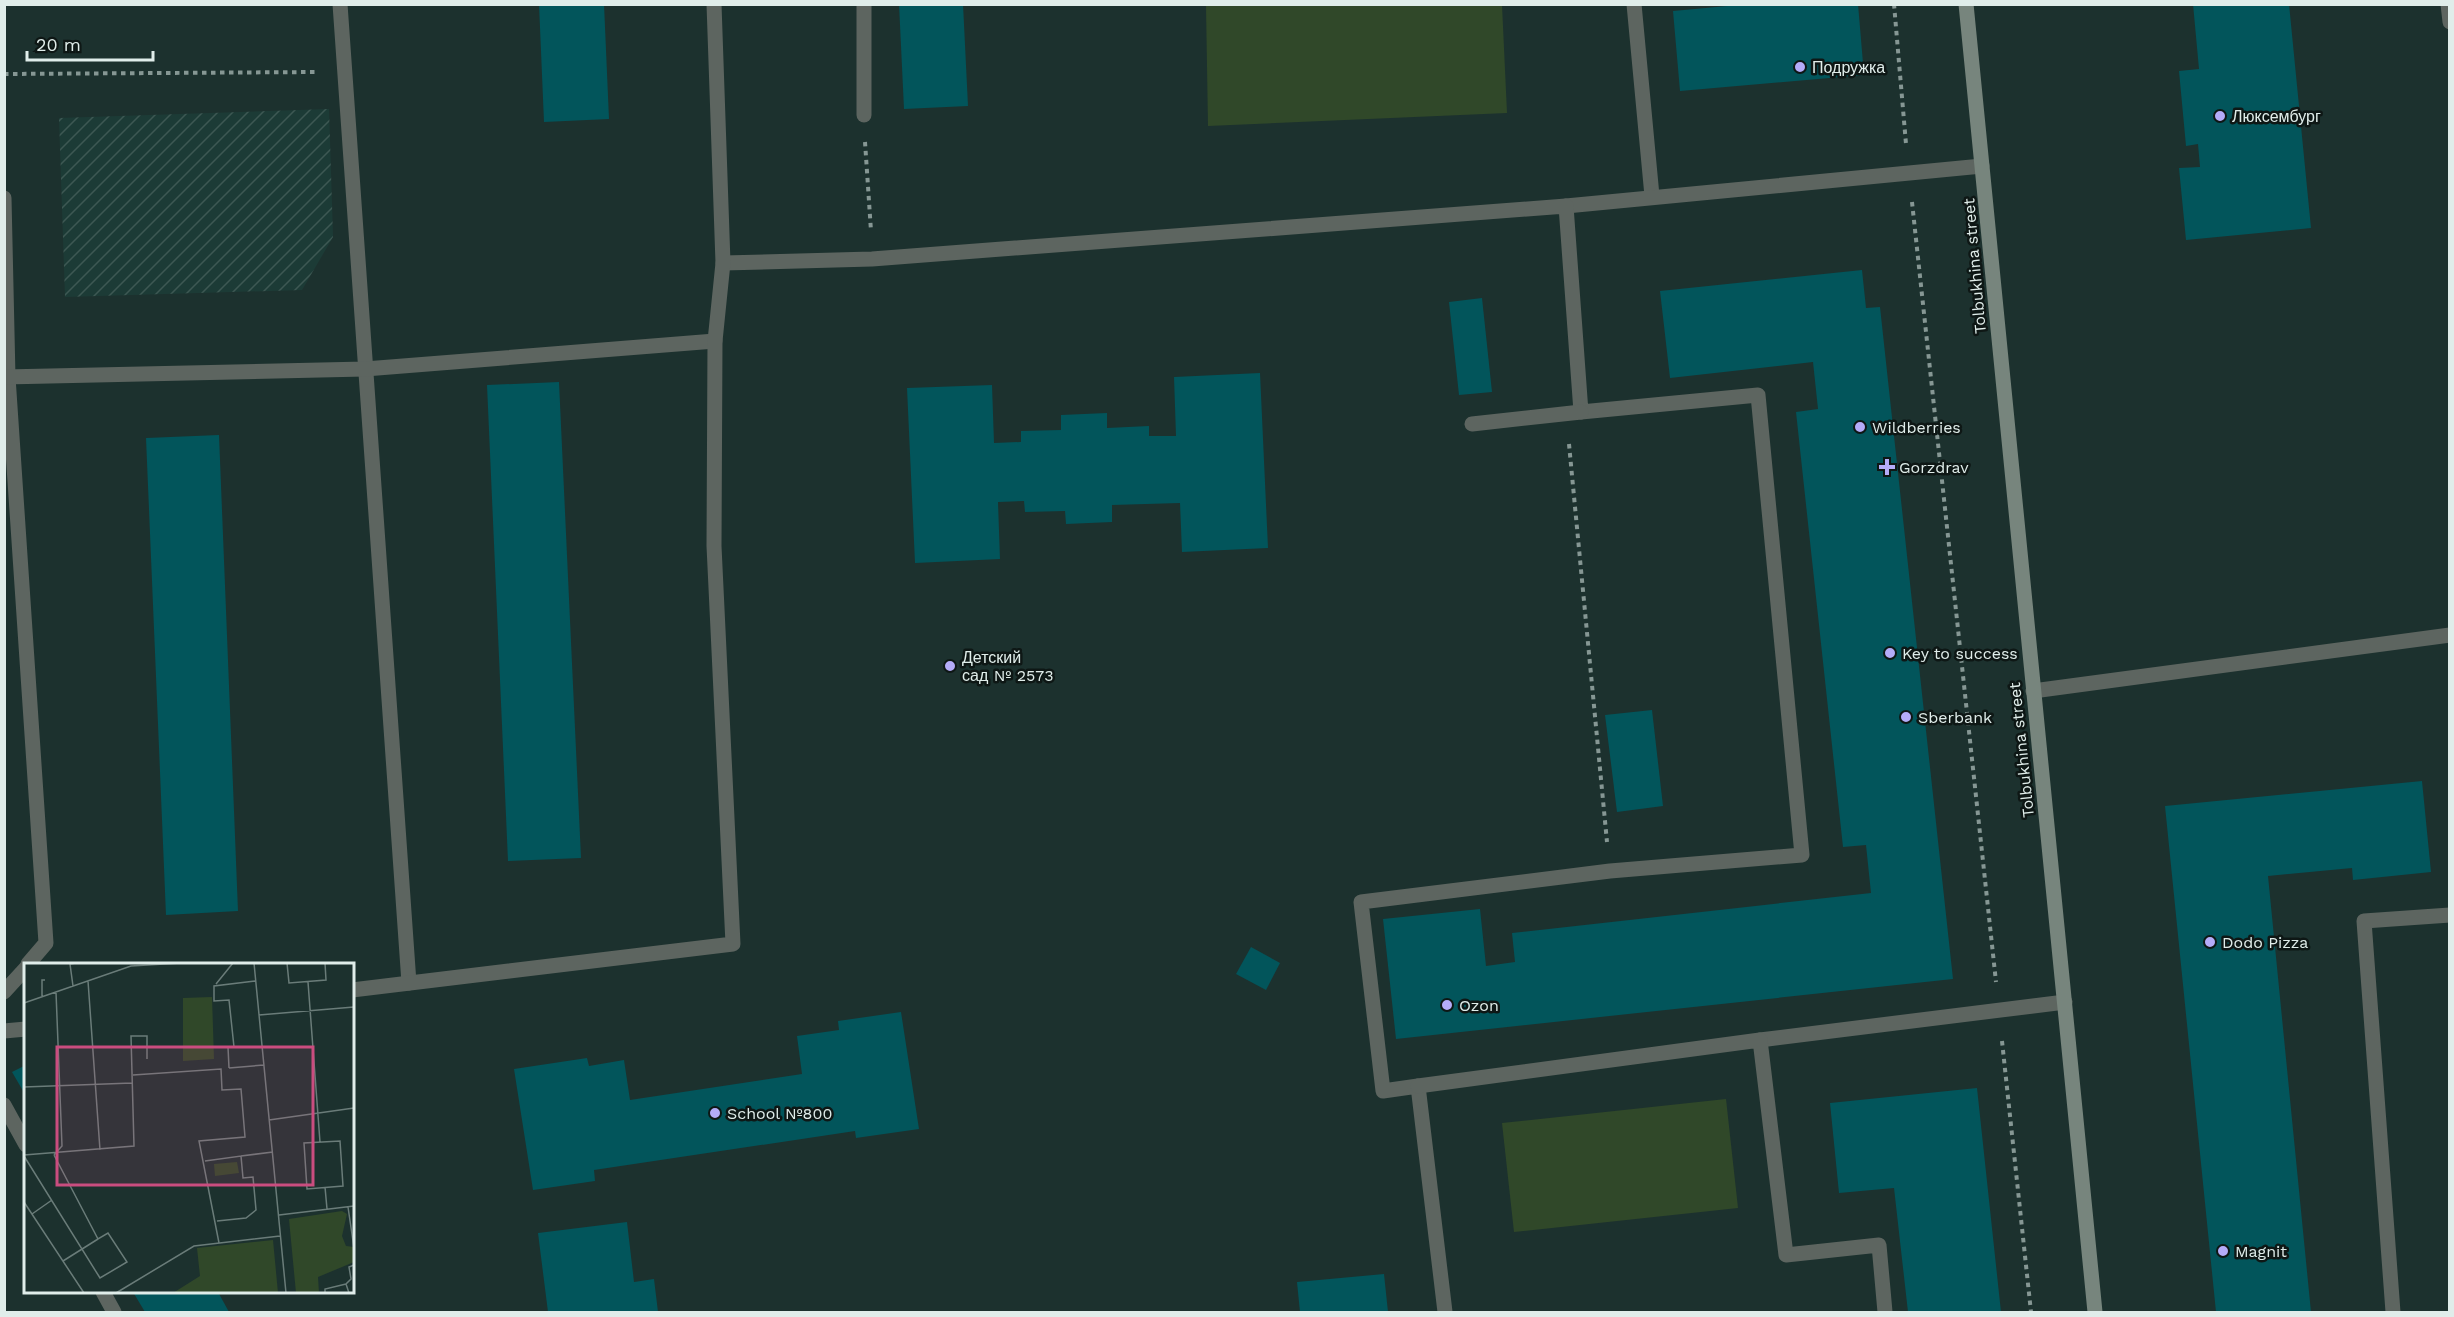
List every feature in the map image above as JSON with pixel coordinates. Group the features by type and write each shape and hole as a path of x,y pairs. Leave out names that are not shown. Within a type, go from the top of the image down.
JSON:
{"main road":[{"name":"Tolbukhina street","path":"1966,4 2095,1312"}],"lane":[{"path":"340,4 409,983"},
{"path":"354,990 734,944 714,546 715,341 723,263 714,4"},
{"path":"864,4 864,115"},
{"path":"1634,4 1652,196"},
{"path":"2448,4 2450,22"},
{"path":"723,263 872,259 1566,206 1982,165"},
{"path":"4,198 6,377 46,943 29,963"},
{"path":"1566,206 1573,412"},
{"path":"6,377 365,369 715,341"},
{"path":"1472,424 1758,395 1802,855 1610,871 1361,902 1383,1090 2065,1002"},
{"path":"2033,692 2450,635"},
{"path":"2393,1312 2364,921 2450,915"},
{"path":"4,992 24,969"},
{"path":"4,1031 24,1029"},
{"path":"1760,1040 1786,1256 1879,1245 1885,1312"},
{"path":"1418,1086 1445,1312"},
{"path":"4,1105 24,1141"},
{"path":"104,1293 114,1312"}],"path":[{"path":"1894,4 1909,172 2031,1312"},
{"path":"4,74 345,72"},
{"path":"864,115 872,259"},
{"path":"1573,412 1610,871"}],"shaded area":[{"path":"329,109 333,237 302,290 65,297 59,118"}],"green space":[{"path":"1206,5 1502,5 1507,113 1208,126"},
{"path":"1726,1099 1738,1208 1514,1232 1502,1123"}],"building":[{"path":"539,4 604,4 609,119 544,122"},
{"path":"899,4 963,4 968,106 904,109"},
{"path":"1749,4 1858,4 1864,75 1680,91 1673,11"},
{"path":"2193,4 2289,4 2311,228 2186,240 2179,168 2200,167 2198,144 2186,146 2179,71 2199,69"},
{"path":"1862,270 1866,308 1880,307 1953,979 1396,1039 1383,919 1480,909 1486,966 1515,962 1512,933 1871,893 1866,845 1843,847 1796,412 1818,409 1813,362 1670,378 1660,291"},
{"path":"1482,298 1492,392 1459,395 1449,302"},
{"path":"1260,373 1268,548 1182,552 1180,503 1112,505 1112,522 1066,524 1065,511 1025,512 1024,501 998,502 1000,559 915,563 907,388 992,385 994,443 1021,442 1021,431 1061,430 1061,415 1107,413 1107,428 1149,426 1149,436 1176,436 1174,377"},
{"path":"559,382 581,858 508,861 487,385"},
{"path":"219,435 238,911 166,915 146,438"},
{"path":"1652,710 1663,806 1617,812 1605,715"},
{"path":"2422,781 2431,872 2353,880 2352,868 2268,876 2311,1312 2216,1312 2165,806"},
{"path":"1251,947 1280,963 1266,990 1236,974"},
{"path":"901,1012 919,1129 856,1138 855,1131 594,1170 595,1181 533,1190 514,1069 587,1058 589,1066 624,1060 630,1100 802,1074 797,1036 839,1030 838,1021"},
{"path":"24,1066 24,1093 12,1072"},
{"path":"1977,1088 2001,1312 1908,1312 1894,1188 1839,1193 1830,1103"},
{"path":"627,1222 634,1282 654,1279 658,1312 548,1312 538,1233"},
{"path":"1384,1274 1388,1312 1300,1312 1297,1282"},
{"path":"134,1293 219,1293 229,1312 145,1312"}],"place":[{"name":"Подружка","path":"1800,67"},
{"name":"Люксембург","path":"2220,116"},
{"name":"Wildberries","path":"1860,427"},
{"name":"Gorzdrav","path":"1887,467"},
{"name":"Key to success","path":"1890,653"},
{"name":"Детский сад № 2573","path":"950,666"},
{"name":"Sberbank","path":"1906,717"},
{"name":"Dodo Pizza","path":"2210,942"},
{"name":"Ozon","path":"1447,1005"},
{"name":"School №800","path":"715,1113"},
{"name":"Magnit","path":"2223,1251"}]}
